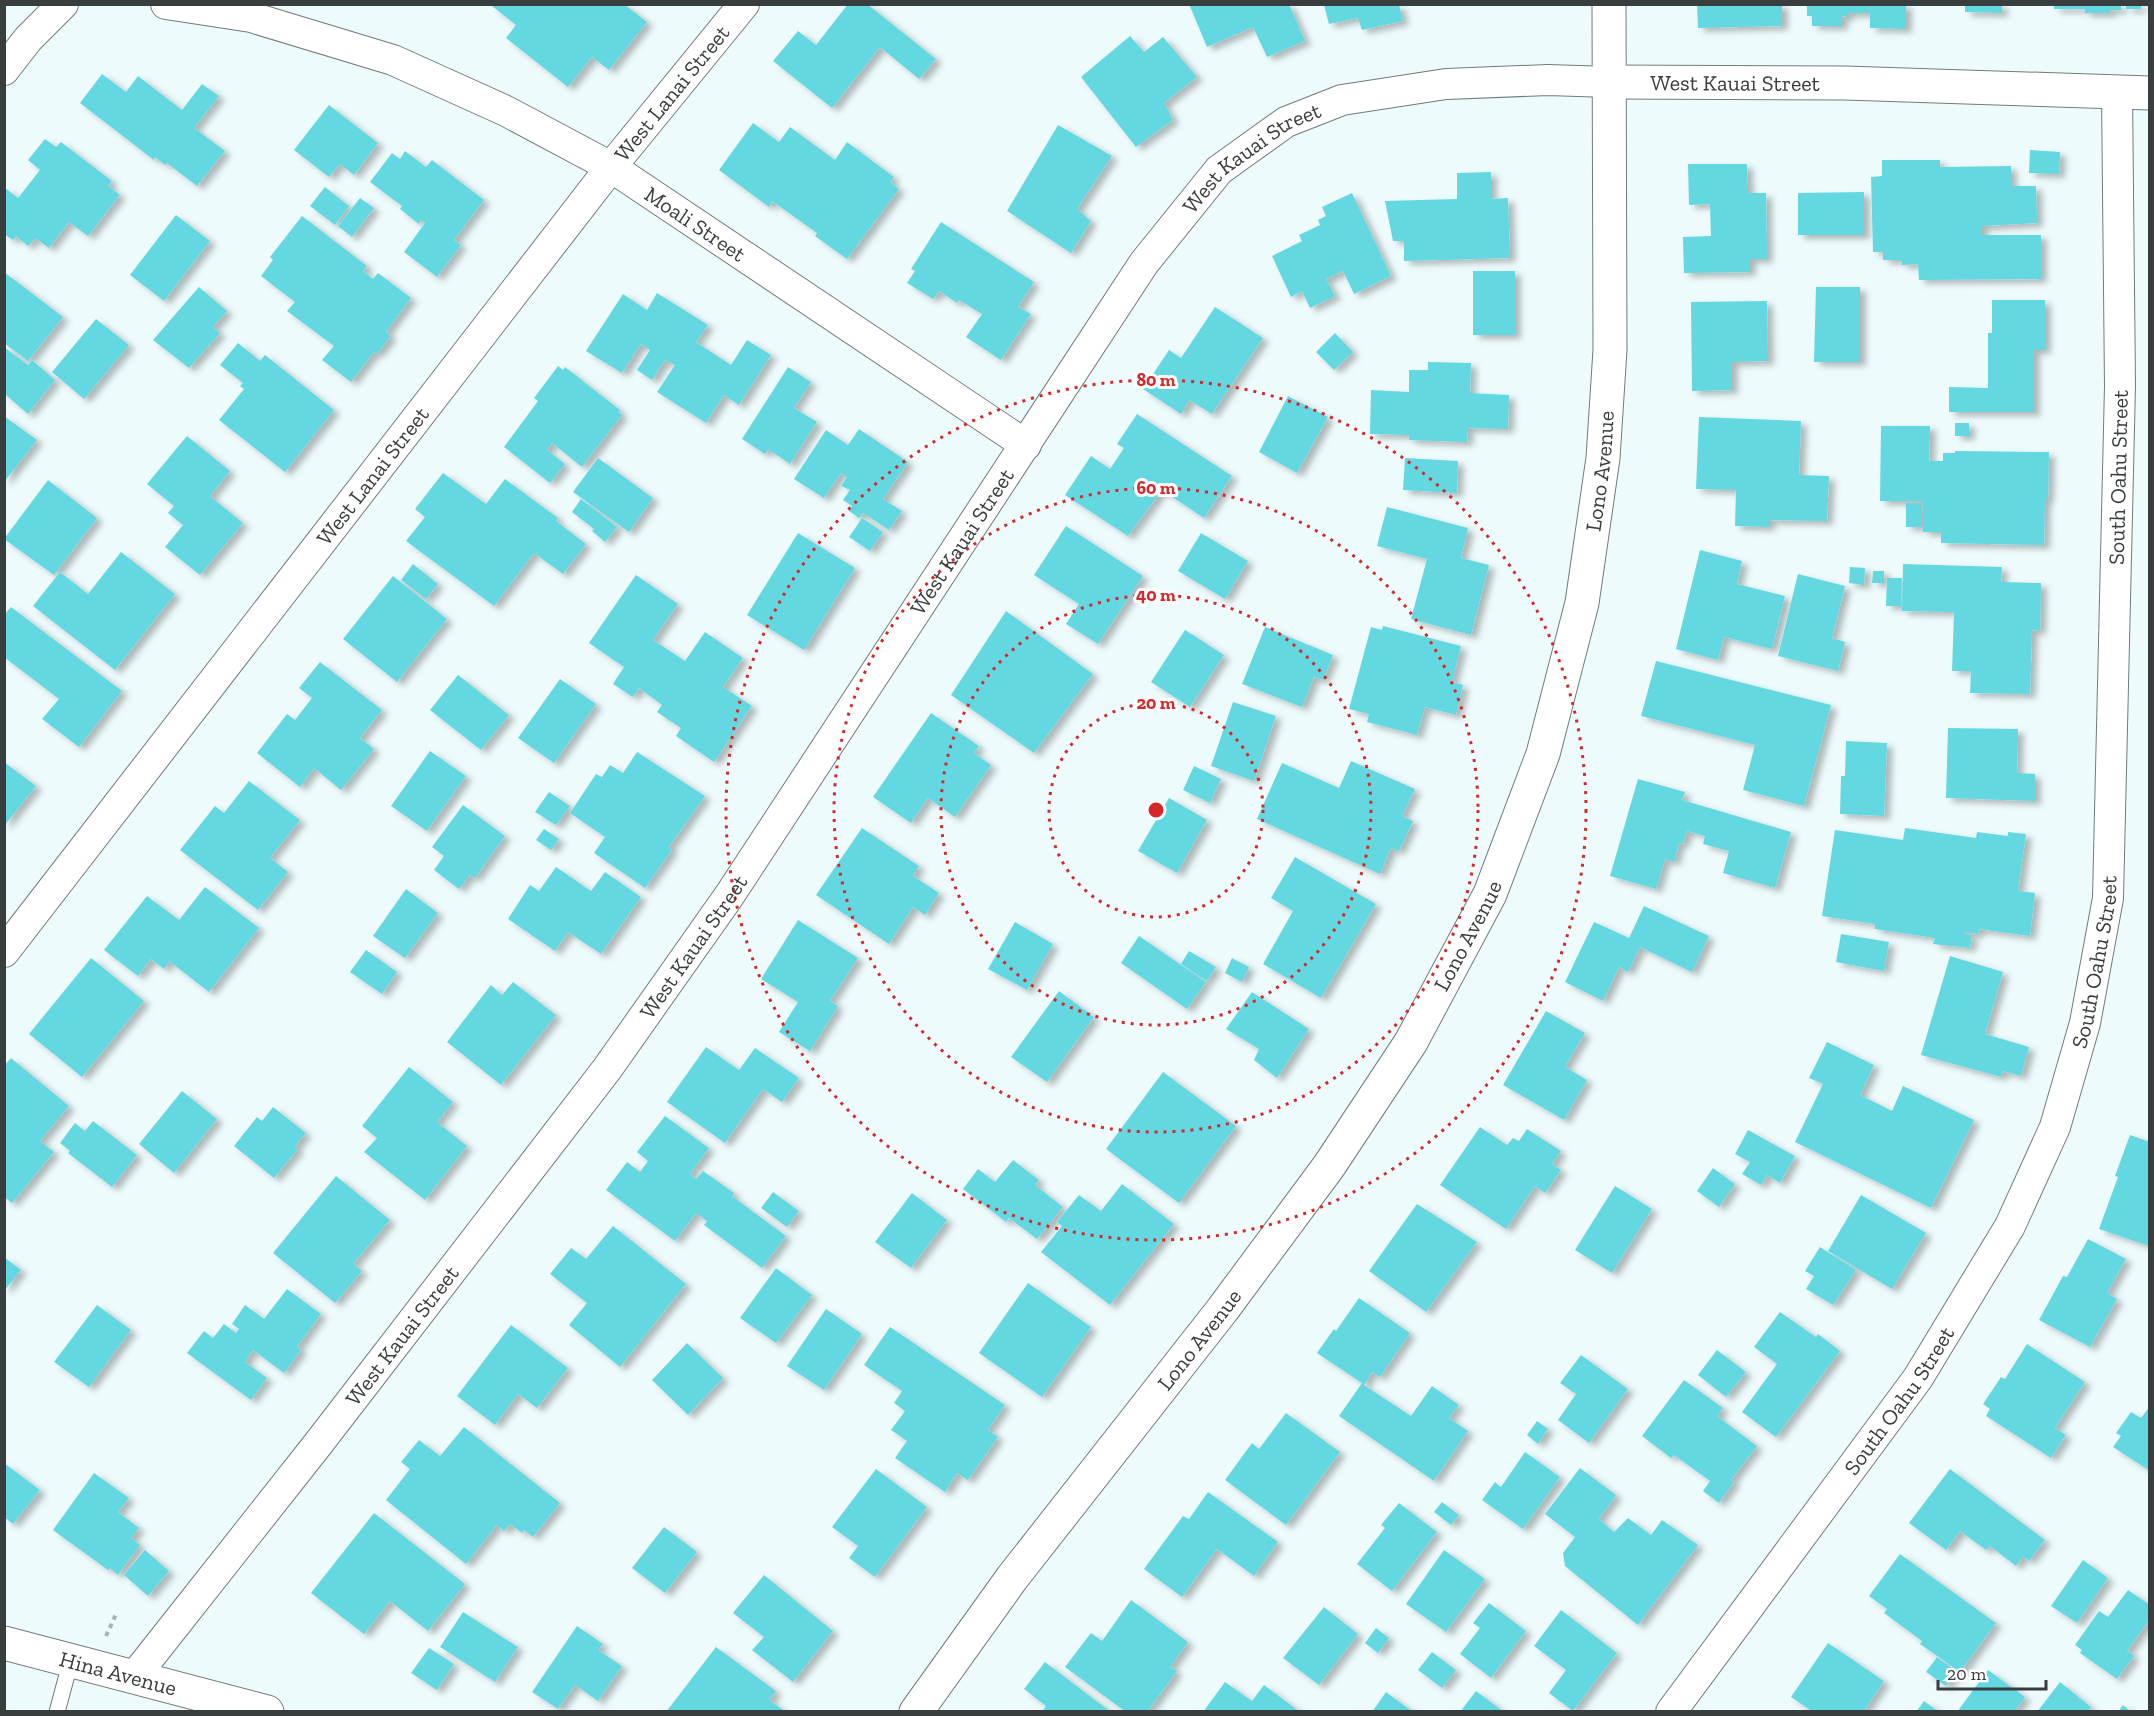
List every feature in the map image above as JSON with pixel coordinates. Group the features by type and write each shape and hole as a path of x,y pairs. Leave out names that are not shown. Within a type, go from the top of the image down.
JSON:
{"street":[{"path":"4,70 28,39 63,4"},
{"name":"Moali Street","path":"166,4 252,17 393,60 506,111 611,167 1026,445"},
{"name":"West Lanai Street","path":"4,952 611,167 744,4"},
{"name":"Lono Avenue","path":"916,1712 1012,1578 1223,1309 1329,1166 1411,1042 1490,894 1546,743 1582,603 1602,469 1610,350 1609,4"},
{"name":"West Kauai Street","path":"134,1677 318,1444 607,1069 729,896 1144,263 1219,170 1286,122 1341,100 1446,84 1548,80 1845,83 2150,93"},
{"name":"South Oahu Street","path":"1671,1712 1918,1378 2010,1226 2055,1127 2085,1023 2108,898 2120,386 2117,92"},
{"name":"Hina Avenue","path":"4,1643 267,1712"}],"lane":[{"path":"57,1712 71,1660"}],"path":[{"path":"106,1636 117,1612"}],"building":[{"path":"494,4 624,4 647,22 609,70 592,57 568,87 506,38 516,25 492,6"},
{"path":"848,4 867,4 936,59 919,79 880,47 832,108 773,61 798,31 816,45"},
{"path":"1189,4 1289,4 1305,41 1267,57 1253,27 1207,47"},
{"path":"1697,4 1782,4 1782,26 1698,28"},
{"path":"1807,4 1906,4 1906,29 1870,28 1870,13 1848,13 1848,17 1842,16 1842,26 1812,26 1812,16 1807,16"},
{"path":"1965,4 2002,4 2002,13 1965,12"},
{"path":"2054,4 2121,4 2121,10 2110,10 2110,13 2085,13 2085,9 2054,9"},
{"path":"2126,4 2141,4 2141,9 2126,9"},
{"path":"1324,5 1399,5 1403,21 1362,30 1358,18 1329,24"},
{"path":"1130,36 1144,52 1163,37 1197,77 1164,103 1173,120 1136,147 1081,77"},
{"path":"102,74 126,92 138,76 182,110 202,84 219,96 194,128 225,151 197,186 167,163 165,165 155,157 154,160 80,103"},
{"path":"329,105 378,143 354,175 340,164 329,177 294,150"},
{"path":"753,123 779,142 790,127 835,160 847,142 894,177 890,182 899,189 847,259 815,236 817,233 772,201 769,207 719,170"},
{"path":"1058,125 1112,156 1077,209 1091,221 1071,253 1007,211"},
{"path":"45,139 56,147 61,142 112,181 108,186 120,195 88,236 69,222 49,248 35,238 28,246 16,236 13,240 4,234 4,187 18,198 40,170 28,160"},
{"path":"2030,150 2060,152 2059,174 2029,173"},
{"path":"405,151 426,167 432,160 484,200 454,240 461,245 437,277 404,252 425,223 421,220 419,224 400,209 402,206 370,182 392,153 400,159"},
{"path":"1882,160 1940,160 1940,167 2011,166 2011,186 2036,186 2037,223 1982,226 1982,235 2041,235 2041,279 1919,280 1918,264 1902,265 1902,260 1883,260 1883,252 1873,252 1871,177 1882,176"},
{"path":"1688,164 1747,164 1748,193 1766,193 1767,259 1750,259 1750,272 1684,273 1683,237 1711,236 1710,204 1689,205"},
{"path":"1491,172 1491,199 1508,198 1510,258 1404,261 1404,241 1393,241 1385,201 1457,199 1457,173"},
{"path":"325,187 349,206 335,225 310,206"},
{"path":"1864,192 1864,235 1798,235 1798,193"},
{"path":"1352,193 1391,276 1354,294 1343,271 1326,279 1335,296 1310,308 1302,291 1291,297 1272,256 1302,241 1299,235 1320,225 1318,220 1326,216 1322,207"},
{"path":"360,198 374,208 352,237 338,226"},
{"path":"176,215 210,241 164,301 130,275"},
{"path":"302,216 367,266 363,271 373,279 378,273 411,298 386,332 391,336 377,354 374,352 351,382 322,360 334,346 287,311 295,302 261,276 273,260 270,257"},
{"path":"941,222 1034,282 1018,307 1031,314 1001,360 966,337 982,314 959,300 957,303 939,291 933,299 907,283 915,271 911,269"},
{"path":"1473,271 1515,271 1515,335 1473,335"},
{"path":"4,272 63,317 28,361 4,343"},
{"path":"199,287 227,311 213,327 220,333 189,368 153,340"},
{"path":"1816,287 1860,287 1860,362 1814,362"},
{"path":"657,293 708,325 696,342 731,365 747,340 771,355 739,405 724,395 706,423 657,392 675,365 665,360 652,380 637,370 650,350 641,344 622,373 586,351 623,294 647,310"},
{"path":"1992,300 2045,300 2045,350 2034,350 2034,412 1949,412 1949,387 1988,388 1988,333 1992,333"},
{"path":"1767,301 1768,361 1732,362 1732,390 1692,391 1691,302"},
{"path":"1215,307 1263,338 1212,414 1189,400 1181,414 1143,389 1169,350 1181,358"},
{"path":"96,319 129,345 84,399 52,372"},
{"path":"1335,333 1353,352 1334,370 1316,352"},
{"path":"238,343 260,361 265,355 334,410 285,472 219,420 244,389 240,386 243,383 220,365"},
{"path":"4,347 28,365 32,360 55,380 28,414 6,395 4,396"},
{"path":"1428,362 1471,363 1470,393 1509,395 1508,429 1468,428 1467,442 1409,440 1409,435 1370,434 1371,390 1409,392 1409,370 1428,370"},
{"path":"558,366 563,370 565,367 620,410 618,412 622,415 582,467 552,443 547,450 565,464 550,483 504,447 538,401 534,398"},
{"path":"788,367 811,382 794,408 817,422 790,464 768,449 765,454 742,439"},
{"path":"1288,396 1328,417 1297,473 1259,452"},
{"path":"1137,414 1232,476 1204,518 1162,490 1128,536 1065,495 1091,456 1110,469 1124,448 1117,444"},
{"path":"4,416 37,440 4,482"},
{"path":"1699,417 1801,421 1799,475 1829,476 1827,521 1769,520 1769,527 1735,526 1736,490 1696,489"},
{"path":"1955,423 1969,423 1969,436 1955,436"},
{"path":"1881,426 1930,426 1929,461 1943,461 1943,453 1955,453 1955,451 2049,452 2044,545 1941,543 1941,532 1923,532 1923,501 1880,501"},
{"path":"859,429 908,462 883,499 902,511 889,530 863,513 859,518 849,511 852,506 843,500 850,490 841,486 847,477 841,473 824,498 794,479 826,430 848,445"},
{"path":"187,436 230,471 210,496 243,523 200,575 165,547 183,525 168,513 174,506 147,484"},
{"path":"598,458 653,498 629,532 573,492"},
{"path":"1405,458 1458,461 1457,493 1403,490"},
{"path":"443,473 486,504 505,479 558,518 556,521 586,544 563,574 534,553 494,606 406,541 425,517 415,509"},
{"path":"48,480 97,518 54,575 4,539"},
{"path":"581,499 617,527 605,542 592,531 594,529 572,512"},
{"path":"1906,503 1922,503 1922,527 1906,527"},
{"path":"1387,507 1468,528 1461,558 1489,565 1471,635 1411,619 1427,559 1377,546"},
{"path":"862,518 883,532 870,551 849,537"},
{"path":"1066,526 1143,576 1098,644 1066,624 1079,604 1034,575"},
{"path":"798,533 855,568 804,650 747,615"},
{"path":"1201,533 1248,561 1225,599 1178,571"},
{"path":"1700,550 1742,561 1737,584 1785,596 1772,649 1724,637 1718,660 1676,649"},
{"path":"121,552 175,594 115,670 33,606 60,572 88,594"},
{"path":"413,564 438,584 426,599 401,580"},
{"path":"1903,564 2002,567 2001,582 2041,583 2040,631 2032,630 2030,694 1970,693 1971,671 1952,671 1954,612 1902,611"},
{"path":"1850,567 1865,568 1864,585 1849,583"},
{"path":"1873,571 1884,571 1884,583 1872,583"},
{"path":"1798,574 1845,586 1832,638 1845,642 1838,671 1778,656"},
{"path":"636,575 678,604 653,640 685,661 705,632 743,658 723,687 752,706 714,762 676,736 681,728 657,712 662,705 639,688 633,697 613,684 624,667 589,643"},
{"path":"393,576 447,619 397,682 343,639"},
{"path":"1887,578 1902,578 1901,606 1886,606"},
{"path":"11,607 122,691 79,747 42,719 59,699 4,657 4,615"},
{"path":"1006,611 1093,674 1034,753 951,695"},
{"path":"1383,626 1461,646 1452,682 1463,685 1456,715 1425,707 1417,735 1367,722 1369,714 1349,709 1371,627 1382,630"},
{"path":"1265,627 1333,655 1323,680 1314,677 1302,707 1242,684"},
{"path":"1185,630 1224,655 1190,707 1151,682"},
{"path":"1656,661 1831,705 1804,806 1743,790 1755,745 1641,716"},
{"path":"320,662 382,710 360,738 374,749 341,790 314,768 300,787 257,753 287,714 295,720 312,698 299,688"},
{"path":"458,675 509,715 481,750 430,710"},
{"path":"560,679 596,704 554,763 518,738"},
{"path":"1233,702 1276,716 1254,781 1211,766"},
{"path":"931,713 979,746 974,753 991,765 955,817 928,798 911,823 873,797"},
{"path":"1948,728 2018,729 2017,773 2035,774 2035,801 1946,798"},
{"path":"1846,741 1887,743 1884,816 1840,814 1841,776 1845,776"},
{"path":"430,751 466,776 427,831 391,806"},
{"path":"637,752 705,796 669,847 672,850 645,888 594,853 605,837 570,813 596,774 602,777 610,765 623,773"},
{"path":"1351,761 1415,789 1402,816 1413,821 1399,851 1391,848 1380,874 1257,819 1282,763 1339,788"},
{"path":"4,762 36,786 4,826"},
{"path":"1194,766 1221,779 1210,803 1183,790"},
{"path":"1638,779 1685,792 1682,800 1791,832 1775,888 1723,873 1729,851 1703,844 1705,836 1687,831 1683,844 1679,843 1674,862 1665,859 1656,889 1610,876"},
{"path":"249,781 300,820 270,858 288,872 258,910 180,850 215,806 224,813"},
{"path":"549,792 570,806 556,825 535,812"},
{"path":"1169,798 1207,820 1177,873 1138,851"},
{"path":"463,805 505,836 475,878 470,875 459,889 434,870 444,856 432,847"},
{"path":"862,828 919,866 913,876 939,893 925,915 913,907 889,944 816,895"},
{"path":"1905,828 1976,838 1977,832 2008,836 2008,832 2026,834 2018,891 2035,893 2030,936 1979,929 1978,934 1965,932 1964,934 1972,935 1970,948 1933,944 1935,938 1875,929 1875,924 1822,916 1835,830 1903,840"},
{"path":"544,829 559,839 551,850 536,840"},
{"path":"1295,857 1376,904 1321,998 1263,964 1293,911 1271,898"},
{"path":"556,867 591,891 605,872 641,897 601,954 568,932 555,951 508,919 530,885 539,891"},
{"path":"205,887 259,928 209,992 169,961 164,969 151,959 138,976 104,950 147,896 179,920"},
{"path":"406,889 438,913 405,958 373,936"},
{"path":"1644,906 1709,936 1692,972 1640,947 1628,972 1619,967 1603,1001 1565,982 1594,922 1629,938"},
{"path":"798,920 858,958 830,1001 838,1006 810,1051 779,1032 798,1002 761,979"},
{"path":"1015,922 1053,944 1027,990 988,969"},
{"path":"1841,934 1889,942 1884,971 1836,962"},
{"path":"1139,936 1206,982 1187,1009 1121,963"},
{"path":"366,950 397,972 382,994 350,972"},
{"path":"1189,951 1216,967 1207,981 1181,964"},
{"path":"1950,956 2003,972 1985,1034 2029,1047 2021,1076 2003,1071 2001,1077 1921,1055"},
{"path":"91,958 144,1001 82,1077 29,1034"},
{"path":"1232,958 1249,967 1242,982 1225,973"},
{"path":"513,982 556,1015 501,1085 447,1042 491,985 502,995"},
{"path":"1059,991 1094,1017 1047,1082 1011,1057"},
{"path":"1252,992 1309,1029 1277,1078 1254,1060 1259,1049 1226,1029"},
{"path":"1546,1011 1585,1033 1565,1067 1587,1080 1564,1120 1503,1085"},
{"path":"1827,1042 1874,1065 1860,1095 1892,1111 1903,1086 1974,1120 1931,1208 1795,1142 1823,1084 1809,1078"},
{"path":"706,1047 739,1070 755,1048 799,1078 782,1102 763,1089 725,1143 667,1102"},
{"path":"11,1058 69,1106 40,1141 54,1152 12,1203 4,1197 4,1066"},
{"path":"409,1067 453,1102 437,1122 467,1146 425,1200 364,1152 377,1138 362,1126"},
{"path":"1163,1072 1236,1126 1179,1203 1106,1149"},
{"path":"182,1091 217,1119 174,1173 139,1144"},
{"path":"273,1107 306,1133 295,1146 298,1149 274,1178 234,1146 257,1117 262,1121"},
{"path":"665,1116 709,1148 690,1174 696,1179 703,1171 734,1193 732,1196 786,1236 762,1268 704,1225 707,1221 696,1213 675,1241 606,1190 627,1162 640,1172 648,1161 637,1152"},
{"path":"93,1121 137,1155 112,1187 68,1153 70,1151 60,1143 75,1123 85,1131"},
{"path":"1480,1127 1507,1145 1513,1138 1519,1141 1527,1129 1561,1151 1552,1164 1561,1170 1545,1193 1535,1186 1506,1229 1440,1185"},
{"path":"1748,1130 1795,1156 1780,1183 1767,1175 1761,1185 1742,1174 1750,1162 1735,1154"},
{"path":"2130,1135 2150,1142 2149,1246 2099,1229"},
{"path":"1013,1160 1039,1180 1035,1185 1063,1207 1037,1239 1009,1218 1006,1222 963,1189 978,1169 995,1182"},
{"path":"1713,1168 1735,1184 1719,1207 1697,1191"},
{"path":"336,1176 390,1220 353,1264 362,1271 335,1303 273,1253"},
{"path":"1122,1184 1174,1224 1110,1305 1041,1252 1062,1226 1057,1222 1079,1195 1101,1211"},
{"path":"1615,1186 1652,1209 1612,1273 1575,1250"},
{"path":"773,1192 799,1211 787,1227 761,1208"},
{"path":"912,1193 947,1220 911,1268 875,1242"},
{"path":"1861,1195 1926,1233 1892,1289 1828,1251"},
{"path":"1417,1204 1477,1242 1426,1312 1369,1271"},
{"path":"613,1226 686,1284 620,1367 569,1325 587,1303 550,1274 571,1248 586,1259"},
{"path":"2088,1239 2126,1259 2107,1293 2117,1299 2090,1347 2039,1320 2063,1276 2067,1277"},
{"path":"1820,1247 1856,1270 1833,1305 1806,1289 1814,1276 1805,1271"},
{"path":"4,1257 21,1270 4,1291"},
{"path":"776,1268 812,1295 776,1343 740,1318"},
{"path":"1028,1283 1091,1327 1042,1397 979,1353"},
{"path":"287,1289 321,1314 297,1347 301,1350 284,1373 253,1350 245,1362 267,1378 251,1400 187,1353 204,1331 213,1338 224,1324 236,1333 239,1329 232,1324 245,1305 264,1319"},
{"path":"1359,1298 1410,1333 1380,1377 1372,1372 1364,1385 1411,1416 1432,1386 1459,1405 1449,1418 1468,1431 1434,1481 1339,1416 1362,1383 1317,1353"},
{"path":"97,1305 131,1330 89,1387 54,1362"},
{"path":"826,1309 862,1334 824,1390 787,1366"},
{"path":"1780,1312 1816,1337 1818,1334 1840,1351 1776,1437 1742,1412 1777,1364 1754,1347"},
{"path":"511,1325 568,1368 537,1408 518,1394 495,1425 457,1396"},
{"path":"890,1327 1005,1405 988,1430 998,1437 968,1480 957,1473 945,1492 895,1458 907,1441 891,1430 905,1411 894,1403 902,1391 864,1365"},
{"path":"687,1343 723,1378 688,1415 652,1380"},
{"path":"2027,1344 2085,1382 2055,1428 2066,1435 2051,1458 1986,1416 1990,1409 1983,1404 2001,1377 2005,1379"},
{"path":"1717,1350 1746,1372 1726,1397 1698,1375"},
{"path":"1581,1355 1628,1389 1589,1443 1558,1420 1576,1394 1560,1383"},
{"path":"1684,1380 1723,1408 1717,1416 1757,1446 1731,1480 1734,1482 1719,1503 1703,1491 1710,1481 1674,1455 1671,1458 1642,1436"},
{"path":"2150,1406 2150,1471 2113,1447 2121,1436 2116,1433 2131,1412 2141,1418"},
{"path":"1286,1413 1340,1452 1286,1525 1225,1480 1252,1443 1259,1449"},
{"path":"1537,1421 1548,1429 1538,1444 1527,1435"},
{"path":"464,1427 560,1503 533,1537 524,1530 522,1533 510,1524 504,1531 497,1525 466,1564 386,1500 410,1469 401,1462 419,1440 440,1456"},
{"path":"1525,1452 1560,1477 1523,1529 1482,1500 1495,1482 1501,1487"},
{"path":"4,1463 40,1490 13,1524 4,1517"},
{"path":"1580,1468 1616,1495 1599,1519 1614,1532 1628,1518 1651,1535 1662,1520 1698,1545 1638,1625 1565,1566 1563,1553 1575,1537 1545,1514"},
{"path":"876,1469 927,1507 875,1577 849,1558 858,1546 832,1527"},
{"path":"1950,1469 2045,1540 2029,1561 2023,1556 2016,1566 1990,1546 1986,1550 1960,1531 1946,1550 1909,1523"},
{"path":"94,1473 129,1498 118,1512 139,1528 131,1538 140,1545 118,1575 53,1530"},
{"path":"1208,1492 1278,1542 1254,1576 1217,1549 1182,1597 1144,1569 1183,1516 1189,1519"},
{"path":"1442,1502 1459,1515 1451,1525 1434,1512"},
{"path":"1399,1503 1437,1532 1392,1591 1357,1564 1385,1528 1381,1525"},
{"path":"374,1513 465,1584 428,1631 390,1601 364,1634 311,1593"},
{"path":"664,1527 697,1552 665,1593 632,1568"},
{"path":"145,1550 169,1571 148,1596 124,1575"},
{"path":"1444,1550 1485,1579 1446,1632 1406,1604"},
{"path":"1900,1554 1996,1623 1960,1672 1920,1644 1922,1641 1884,1613 1887,1609 1869,1596"},
{"path":"2083,1560 2108,1578 2077,1623 2051,1606"},
{"path":"764,1575 833,1631 793,1682 752,1650 764,1637 733,1613"},
{"path":"2128,1590 2150,1605 2150,1619 2127,1651 2134,1656 2117,1679 2080,1653 2082,1650 2075,1645 2099,1611 2108,1617"},
{"path":"1131,1600 1188,1642 1170,1667 1177,1671 1147,1712 1126,1712 1065,1667 1091,1633 1102,1641"},
{"path":"1489,1603 1526,1631 1491,1678 1460,1654 1480,1628 1473,1623"},
{"path":"1324,1607 1358,1634 1319,1685 1283,1658"},
{"path":"1561,1610 1617,1653 1573,1711 1549,1693 1566,1670 1534,1646"},
{"path":"463,1612 518,1647 495,1682 440,1647"},
{"path":"577,1626 603,1644 598,1650 622,1666 598,1701 575,1685 558,1709 532,1692"},
{"path":"1376,1628 1389,1638 1378,1653 1365,1643"},
{"path":"1828,1643 1884,1681 1863,1712 1813,1712 1791,1697"},
{"path":"716,1647 776,1691 769,1700 786,1712 666,1712"},
{"path":"429,1648 454,1664 437,1690 411,1673"},
{"path":"1432,1652 1456,1670 1442,1688 1418,1670"},
{"path":"1937,1657 1957,1672 1946,1686 1926,1672"},
{"path":"1045,1662 1111,1712 1042,1712 1046,1706 1024,1689"},
{"path":"1988,1670 2025,1697 2014,1712 1957,1712"},
{"path":"1225,1682 1252,1701 1264,1685 1300,1712 1203,1712"},
{"path":"2060,1682 2091,1707 2087,1712 2037,1712"},
{"path":"1476,1691 1504,1712 1460,1712"},
{"path":"1386,1692 1413,1712 1372,1712"},
{"path":"1924,1701 1939,1712 1916,1712"},
{"path":"2123,1705 2131,1712 2118,1712"}]}
